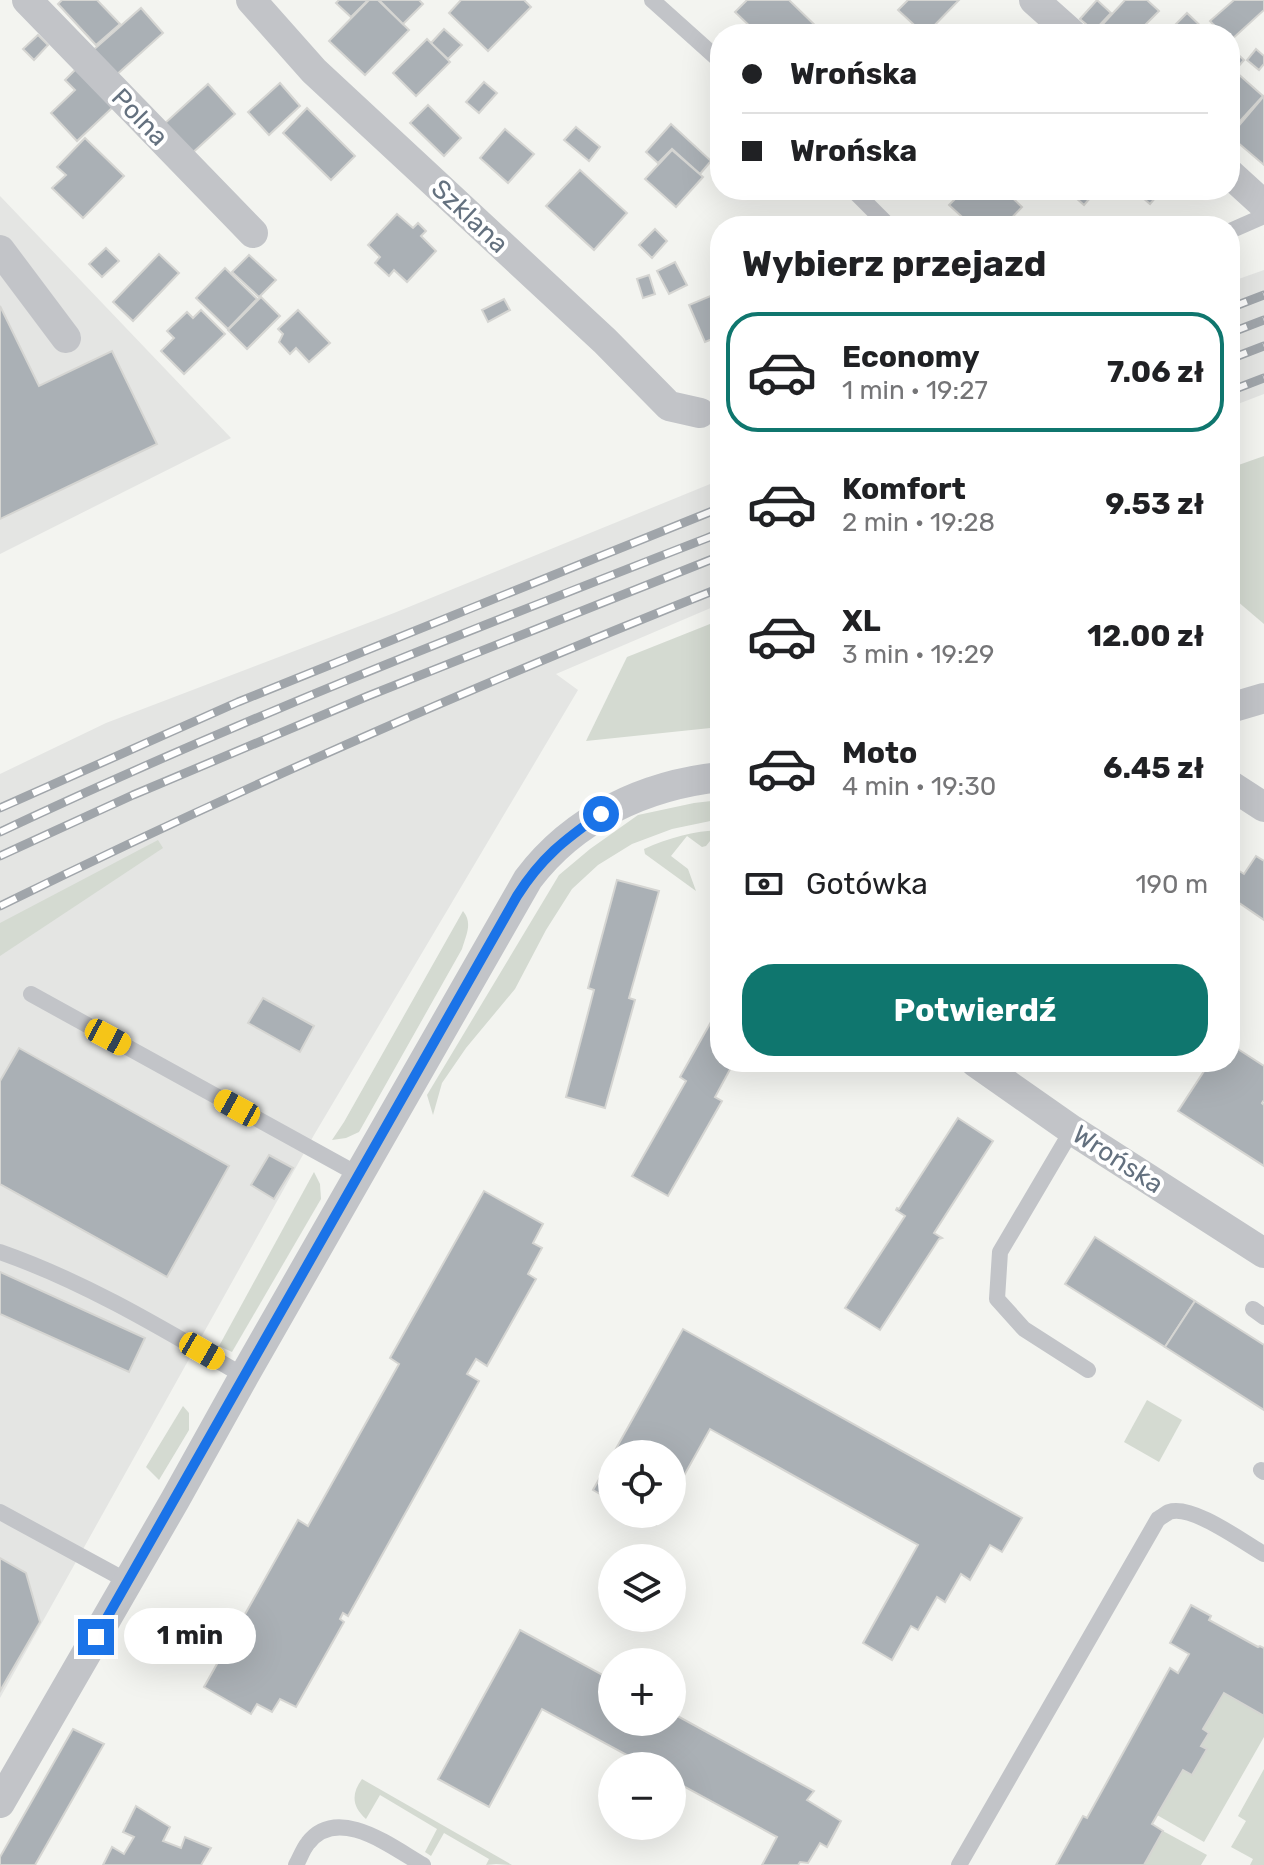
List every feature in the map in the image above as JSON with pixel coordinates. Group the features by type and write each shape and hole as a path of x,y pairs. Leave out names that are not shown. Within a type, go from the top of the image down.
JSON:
{"street":[{"name":"Polna","path":"27,0 253,233"},
{"name":"Szklana","path":"251,0 314,71 605,341 669,406 710,412"},
{"path":"1034,0 1061,24"},
{"path":"1240,183 1264,205"},
{"path":"0,250 66,338"},
{"path":"1240,705 1264,698"},
{"path":"0,1803 517,896 557,846 601,814 672,785 710,779"},
{"path":"1240,791 1264,807"},
{"name":"Wrońska","path":"989,1072 1072,1130 1264,1253"}],"lane":[{"path":"652,0 710,52"},
{"path":"863,200 879,216"},
{"path":"1240,227 1264,216"},
{"path":"31,994 359,1175"},
{"path":"1072,1130 1000,1252 997,1299 1024,1329 1088,1370"},
{"path":"0,1252 81,1286 244,1376"},
{"path":"0,1512 127,1581"},
{"path":"959,1865 1158,1519 1168,1512 1193,1514 1264,1554"},
{"path":"296,1865 310,1841 337,1826 354,1828 370,1835 423,1865"}],"shaded area":[{"path":"0,196 231,438 0,554"},
{"path":"1264,270 1264,394 1240,403 1240,278"},
{"path":"1264,456 1264,624 1240,604 1240,464"},
{"path":"710,484 710,608 556,674 578,690 314,1135 0,1698 0,774 106,723 394,613"},
{"path":"710,624 710,728 586,741 627,657"},
{"path":"710,801 710,821 672,829 632,844 598,865 572,889 515,989 466,1048 442,1083 433,1115 427,1095 559,875 638,815"},
{"path":"710,831 710,841 706,846 702,847 687,836 671,856 688,869 696,891 645,854 644,849 672,838"},
{"path":"158,840 163,848 0,956 0,923"},
{"path":"463,911 468,925 462,949 359,1132 332,1140 344,1122"},
{"path":"314,1172 320,1184 321,1199 232,1352 219,1346"},
{"path":"1147,1400 1182,1420 1159,1462 1124,1442"},
{"path":"183,1406 189,1413 189,1430 159,1480 146,1467"},
{"path":"1224,1693 1264,1716 1264,1737 1204,1842 1157,1815 1183,1770 1192,1775 1206,1749 1201,1746 1209,1733 1203,1729"},
{"path":"1264,1769 1264,1865 1250,1865 1253,1859 1231,1847 1246,1821 1238,1816"},
{"path":"362,1779 512,1865 486,1865 489,1859 444,1833 431,1856 425,1852 437,1829 380,1795 366,1819 358,1810 355,1800"},
{"path":"1163,1831 1207,1855 1201,1865 1144,1865"}],"building":[{"path":"62,0 97,0 120,24 96,45 58,4"},
{"path":"339,0 368,0 351,17 336,3"},
{"path":"369,0 378,0 409,30 365,75 329,41"},
{"path":"379,0 419,0 423,4 403,24"},
{"path":"461,0 524,0 531,7 488,51 449,13"},
{"path":"747,0 789,0 814,24 748,24 735,12"},
{"path":"908,0 959,0 936,24 913,24 898,10"},
{"path":"1097,0 1111,13 1101,24 1086,24 1080,19"},
{"path":"1125,0 1147,0 1159,11 1146,24 1103,24"},
{"path":"1234,0 1264,0 1264,10 1240,32 1240,24 1213,24 1210,21"},
{"path":"141,8 163,33 114,77 91,52"},
{"path":"1187,13 1199,24 1176,24"},
{"path":"444,29 462,45 448,59 431,43"},
{"path":"38,35 48,45 34,60 23,49"},
{"path":"427,39 450,62 416,96 393,73"},
{"path":"1256,49 1264,56 1264,64 1259,70 1247,60"},
{"path":"76,69 113,107 77,141 51,113 75,90 65,80"},
{"path":"1240,76 1263,96 1240,121"},
{"path":"484,82 497,93 479,113 466,102"},
{"path":"280,83 300,106 269,135 248,112"},
{"path":"208,84 235,114 190,155 163,125"},
{"path":"1264,96 1264,165 1240,145 1240,124"},
{"path":"428,105 461,138 444,156 410,123"},
{"path":"307,108 355,156 331,180 283,133"},
{"path":"671,124 710,162 700,174 672,149 658,163 646,152"},
{"path":"576,127 600,147 589,161 564,140"},
{"path":"505,129 534,154 508,183 480,158"},
{"path":"85,138 124,176 83,218 52,188 66,175 57,167"},
{"path":"672,150 703,177 676,207 645,179"},
{"path":"580,170 627,213 594,250 546,206"},
{"path":"954,200 1015,200 1022,207 1013,216 961,216 949,205"},
{"path":"397,214 413,228 418,223 426,231 421,236 436,251 407,282 394,270 389,276 375,263 380,257 368,245"},
{"path":"655,229 667,241 652,258 639,245"},
{"path":"106,248 119,261 102,277 89,264"},
{"path":"159,254 179,273 133,321 113,302"},
{"path":"249,255 276,280 259,297 232,272"},
{"path":"675,262 687,285 669,294 657,271"},
{"path":"225,268 257,299 228,329 196,298"},
{"path":"649,275 655,294 643,298 637,279"},
{"path":"710,296 710,340 705,342 689,305"},
{"path":"261,297 280,316 247,349 228,330"},
{"path":"504,299 510,310 488,322 482,310"},
{"path":"0,306 39,386 112,351 157,444 0,519"},
{"path":"201,310 225,334 184,374 161,351 174,338 167,331 187,312 193,318"},
{"path":"298,310 330,343 309,362 296,348 290,354 279,342 283,334 278,329"},
{"path":"1256,856 1264,861 1264,920 1240,904 1240,871 1244,874"},
{"path":"617,880 659,891 629,998 635,1000 605,1108 566,1097 594,990 588,988"},
{"path":"263,998 314,1026 300,1052 248,1023"},
{"path":"710,1024 710,1072 729,1072 715,1097 722,1101 668,1196 632,1176 686,1081 680,1077"},
{"path":"19,1048 229,1166 167,1277 0,1184 0,1081"},
{"path":"1240,1050 1264,1066 1264,1166 1178,1111 1203,1072 1240,1072"},
{"path":"958,1118 993,1141 934,1233 942,1238 880,1330 845,1308 905,1216 897,1208"},
{"path":"269,1155 293,1168 274,1199 251,1185"},
{"path":"484,1191 543,1224 533,1243 542,1248 528,1274 536,1279 487,1366 476,1359 467,1374 479,1381 348,1616 343,1613 340,1619 344,1622 296,1707 280,1699 272,1712 257,1704 251,1714 204,1687 298,1520 308,1526 399,1364 390,1358"},
{"path":"1095,1237 1195,1301 1165,1347 1065,1284"},
{"path":"0,1272 145,1338 129,1372 0,1314"},
{"path":"1195,1301 1264,1345 1264,1410 1165,1347"},
{"path":"683,1329 1022,1518 1002,1552 990,1545 970,1580 961,1574 945,1602 937,1597 918,1630 911,1626 892,1660 863,1643 918,1545 710,1429 686,1472 686,1440 621,1440"},
{"path":"0,1558 26,1573 40,1622 0,1691"},
{"path":"1191,1605 1211,1616 1209,1620 1264,1648 1264,1716 1224,1693 1203,1729 1209,1733 1201,1746 1207,1749 1192,1775 1183,1770 1152,1824 1163,1831 1144,1865 1056,1865 1083,1816 1087,1818 1170,1668 1178,1673 1189,1654 1170,1643"},
{"path":"520,1630 598,1672 598,1736 686,1736 686,1721 814,1791 807,1800 841,1821 827,1847 820,1843 808,1863 762,1865 777,1837 686,1788 686,1752 621,1752 542,1709 489,1807 438,1779"},
{"path":"73,1729 104,1744 35,1865 0,1865 0,1857"},
{"path":"136,1806 170,1827 163,1841 181,1848 185,1837 211,1848 201,1865 103,1865 112,1847 124,1854 134,1837 123,1832"}],"railway":[{"path":"1240,304 1264,295"},
{"path":"1240,329 1264,320"},
{"path":"1240,355 1264,346"},
{"path":"1240,387 1264,378"},
{"path":"0,808 238,702 710,512"},
{"path":"0,832 267,713 710,537"},
{"path":"0,856 133,795 368,696 710,560"},
{"path":"0,906 357,740 710,592"}],"route":[{"path":"96,1637 517,896 557,846 601,814"}]}
